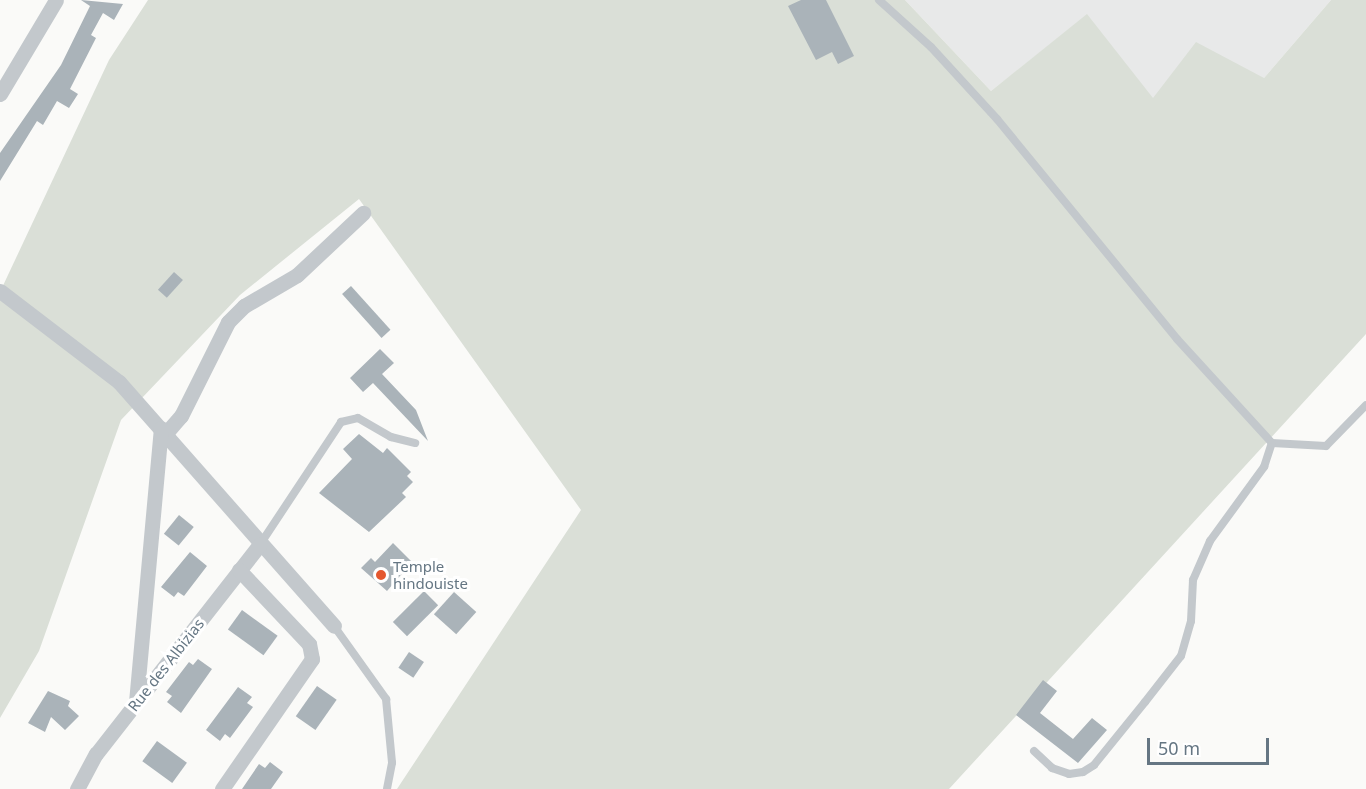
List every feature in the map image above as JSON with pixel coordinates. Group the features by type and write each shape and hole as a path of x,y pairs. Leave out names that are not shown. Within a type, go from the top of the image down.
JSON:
{"street":[{"path":"0,94 56,0"},
{"path":"136,702 163,431 181,416 228,322 244,306 297,275 363,213"},
{"path":"0,291 119,382 334,626"},
{"name":"Rue des Albizias","path":"77,789 96,754 260,544"},
{"path":"222,789 312,659 309,644 239,570"}],"lane":[{"path":"879,0 931,47 1005,127 1177,339 1272,443 1326,446 1366,405"},
{"path":"260,544 341,422 358,418 392,437 415,443"},
{"path":"1034,751 1052,768 1069,774 1083,772 1094,765 1145,702 1180,656 1191,621 1193,580 1210,541 1264,467 1272,443"},
{"path":"334,626 386,699 392,763 387,789"}],"shaded area":[{"path":"148,0 905,0 991,91 1087,14 1153,98 1196,42 1264,78 1331,0 1366,0 1366,334 949,789 397,789 581,510 359,199 240,295 121,420 39,651 0,718 0,292 109,60"},
{"path":"905,0 1331,0 1264,78 1153,99 1087,15 991,91"}],"building":[{"path":"81,0 123,4 114,20 103,13 91,35 96,38 70,89 78,94 69,108 57,101 43,125 37,121 0,181 0,153 61,65 90,6"},
{"path":"801,0 826,0 854,56 838,64 832,52 816,60 788,6"},
{"path":"174,272 183,280 167,298 158,290"},
{"path":"351,286 390,330 382,338 342,294"},
{"path":"380,349 394,363 382,374 416,410 428,441 373,383 363,392 350,378"},
{"path":"359,434 383,453 387,448 411,472 407,476 413,482 402,493 406,497 369,532 319,493 352,459 343,449"},
{"path":"179,515 194,527 179,546 164,534"},
{"path":"393,543 412,562 387,591 361,568 371,558 375,562"},
{"path":"190,552 207,566 184,596 178,592 174,597 161,587"},
{"path":"424,591 438,605 407,636 393,622"},
{"path":"454,592 476,612 456,634 434,614"},
{"path":"242,610 278,636 263,655 228,629"},
{"path":"409,652 424,662 413,678 398,668"},
{"path":"198,659 212,669 181,713 167,702 172,696 166,692 189,662 193,665"},
{"path":"1043,680 1057,691 1040,713 1073,739 1092,718 1107,730 1078,763 1016,715"},
{"path":"317,686 337,700 315,730 296,716"},
{"path":"238,687 252,697 247,703 253,707 230,738 225,734 220,741 206,730"},
{"path":"48,691 70,701 68,706 79,716 65,730 51,717 45,732 28,723"},
{"path":"157,741 187,763 172,783 142,761"},
{"path":"270,762 283,772 271,789 242,789 259,764 265,768"}],"place":[{"name":"Temple hindouiste","path":"381,575"}]}
